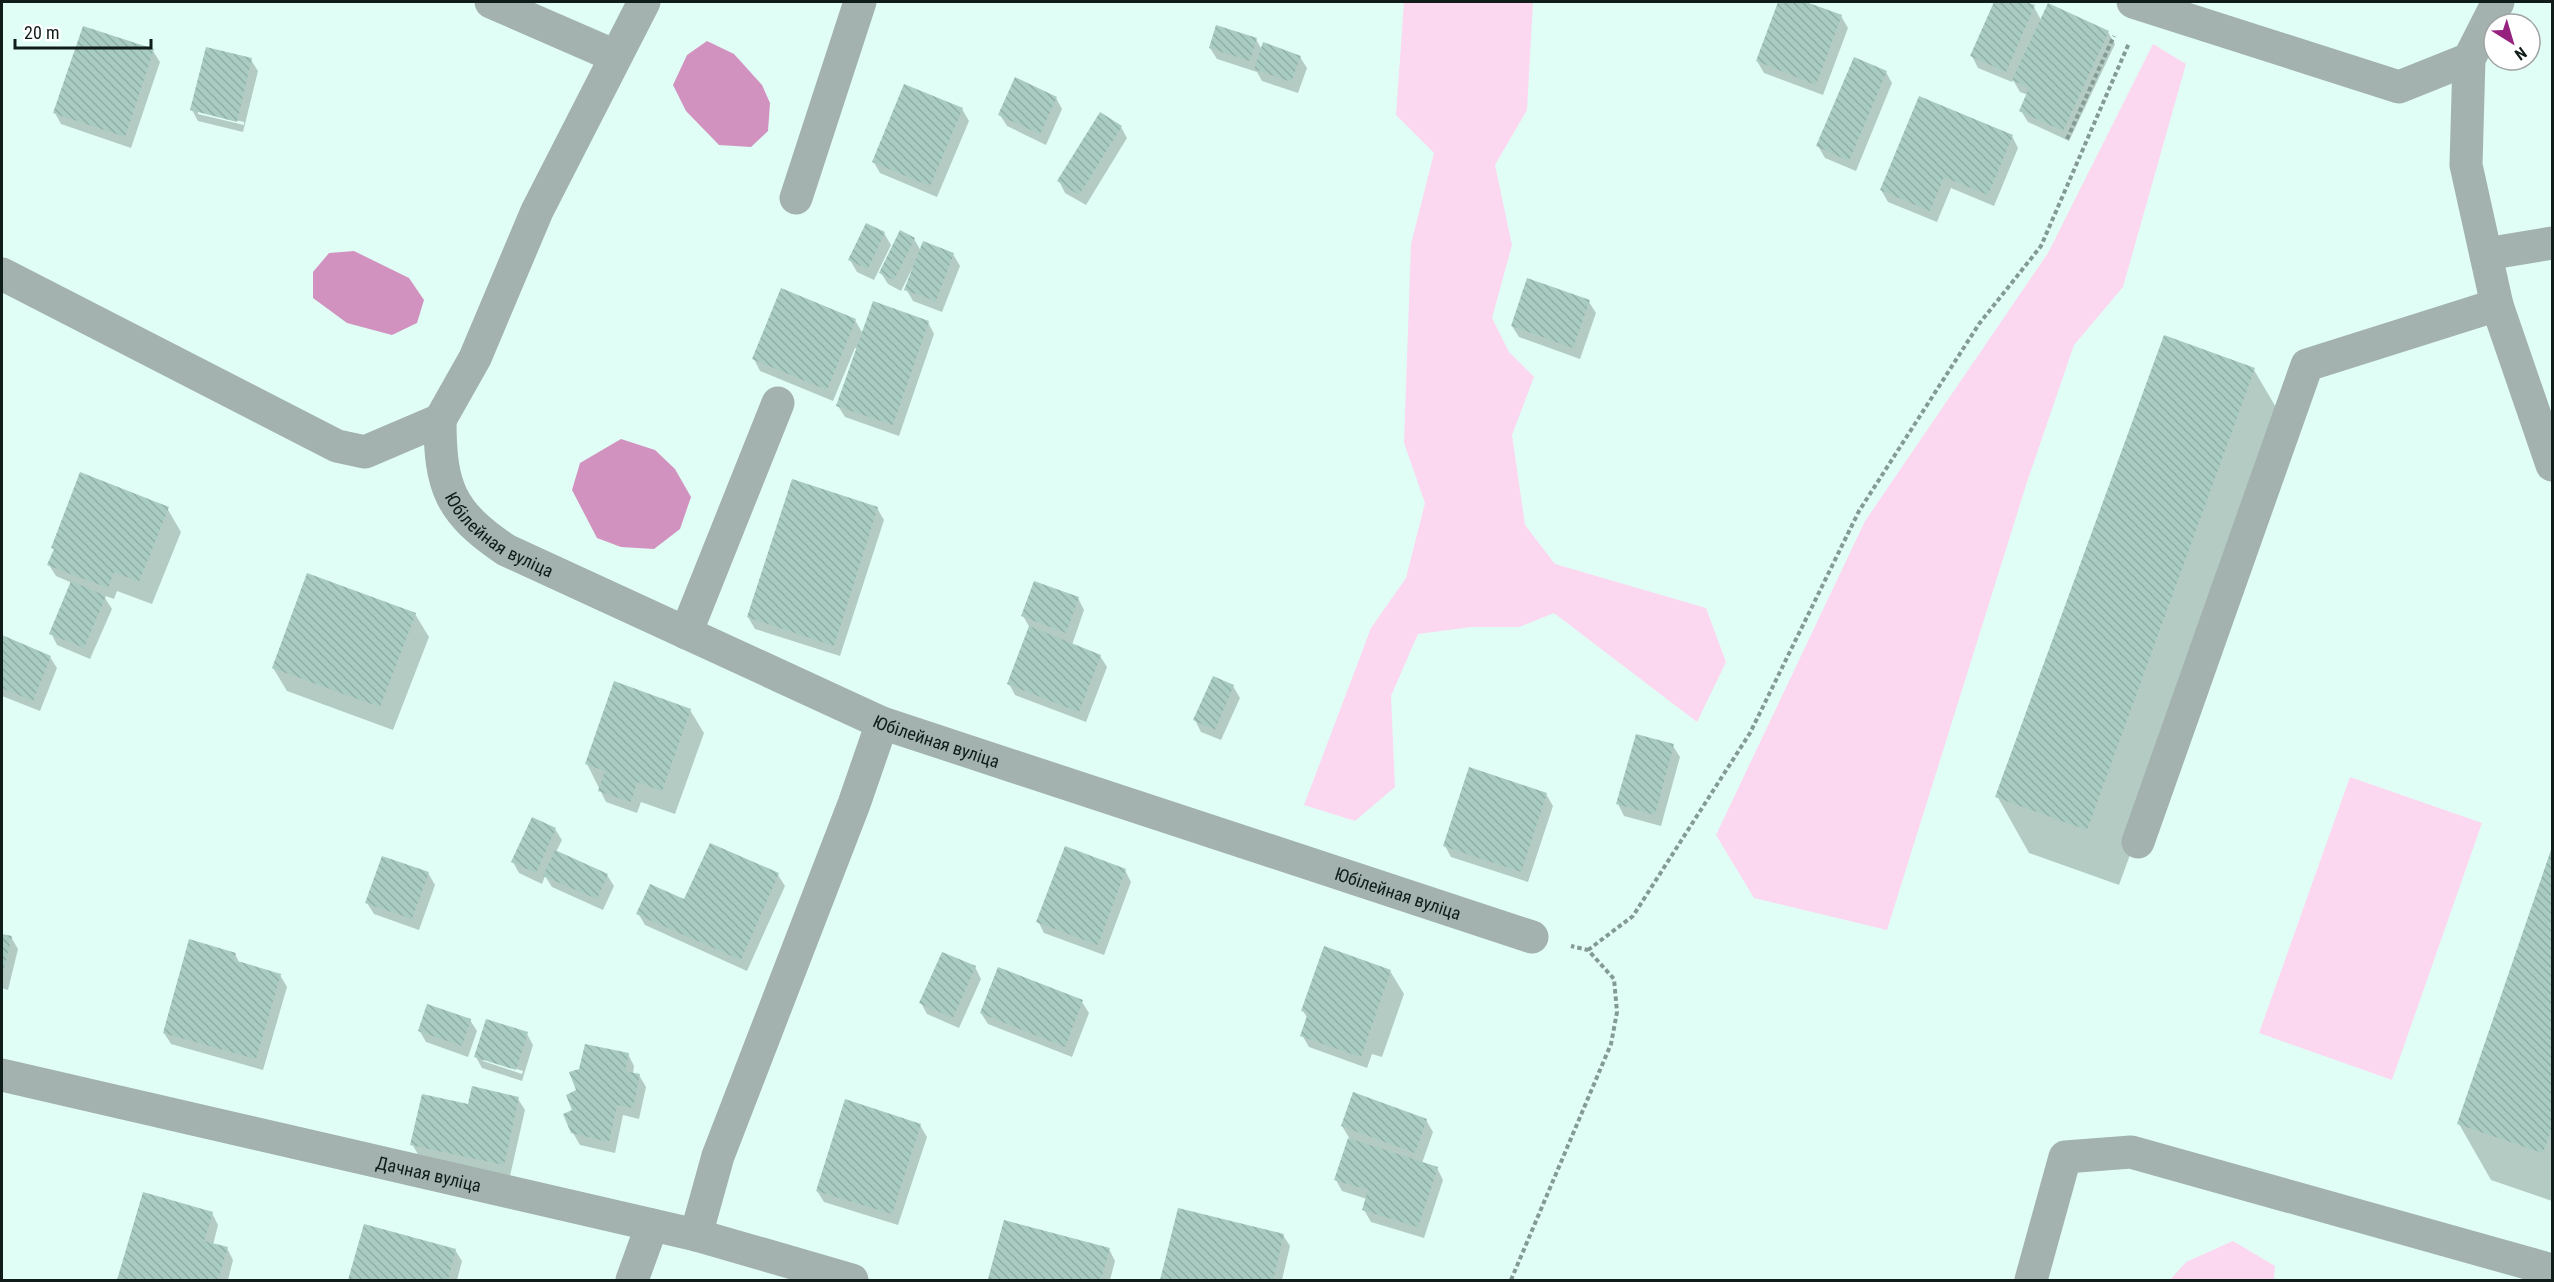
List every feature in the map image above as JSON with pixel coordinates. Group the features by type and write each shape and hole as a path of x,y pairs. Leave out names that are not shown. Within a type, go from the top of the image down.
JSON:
{"street":[{"path":"491,2 615,56"},
{"name":"Юбілейная вуліца","path":"645,2 615,56 537,211 475,358 440,420 440,448 444,476 460,513 482,534 506,550 882,723 1532,938"},
{"path":"796,198 860,2"},
{"path":"2498,2 2469,59 2466,165 2496,305 2553,465"},
{"path":"2139,4 2400,87 2469,59"},
{"path":"2486,254 2553,243"},
{"path":"2,274 337,446 365,452 440,420"},
{"path":"2138,842 2307,364 2496,305"},
{"path":"686,633 778,403"},
{"path":"696,1235 718,1156 854,804 882,723"},
{"name":"Дачная вуліца","path":"2,1075 696,1235 852,1281"},
{"path":"2031,1281 2065,1157 2131,1152 2553,1270"},
{"path":"632,1281 652,1225"}],"path":[{"path":"1588,950 1632,916 1744,743 1859,511 1979,324 2040,246 2139,4"},
{"path":"2067,139 2115,33"},
{"path":"1511,1281 1611,1044 1617,1012 1614,979 1588,950 1532,938"}],"shaded area":[{"path":"1404,2 1533,2 1527,110 1495,165 1512,245 1492,318 1509,352 1534,377 1512,435 1525,525 1555,564 1706,608 1726,662 1697,722 1554,613 1519,627 1471,627 1418,634 1391,696 1395,787 1355,821 1304,805 1371,628 1406,578 1425,503 1404,443 1411,244 1434,153 1396,115"},
{"path":"707,41 734,54 762,85 770,103 768,131 751,147 719,145 686,111 673,85 687,55"},
{"path":"2153,44 2186,64 2123,287 2074,345 2027,482 1887,930 1754,898 1716,835 1865,521 2048,253"},
{"path":"354,251 409,278 424,300 417,323 392,335 347,323 313,298 313,272 329,253"},
{"path":"621,439 655,450 675,469 691,497 680,529 654,549 621,547 597,538 572,490 580,463"},
{"path":"2350,777 2482,823 2392,1080 2259,1033"},
{"path":"2233,1241 2275,1266 2274,1280 2170,1280 2186,1262"}],"building":[{"path":"1778,2 1806,2 1842,15 1816,85 1756,61"},
{"path":"1994,2 2026,2 2035,5 2006,72 1970,56"},
{"path":"2048,3 2109,31 2063,131 2019,111 2029,88 2012,80"},
{"path":"1216,25 1257,38 1250,61 1209,48"},
{"path":"83,26 154,49 125,137 53,113"},
{"path":"1263,42 1301,56 1291,82 1254,69"},
{"path":"206,47 252,58 237,122 190,110"},
{"path":"1854,57 1887,71 1849,161 1816,146"},
{"path":"1015,77 1057,97 1040,134 998,115"},
{"path":"904,84 963,108 930,186 872,162"},
{"path":"1919,96 2013,135 1988,195 1944,177 1930,211 1880,190"},
{"path":"1100,112 1122,126 1079,195 1057,181"},
{"path":"866,223 885,232 868,269 848,260"},
{"path":"900,230 915,238 894,280 879,273"},
{"path":"923,241 954,253 936,301 904,290"},
{"path":"1527,278 1590,300 1573,348 1511,326"},
{"path":"781,288 856,319 827,390 752,359"},
{"path":"873,301 929,321 893,425 836,406"},
{"path":"2164,335 2255,368 2087,830 1995,797"},
{"path":"80,472 169,507 139,582 114,572 108,588 47,565 54,549 51,548"},
{"path":"792,479 878,507 834,646 747,617"},
{"path":"307,573 416,613 380,707 272,668"},
{"path":"71,581 106,596 84,648 49,634"},
{"path":"1034,581 1079,597 1066,633 1021,616"},
{"path":"1029,626 1101,655 1079,712 1007,684"},
{"path":"2,635 51,656 33,701 2,688"},
{"path":"1213,676 1234,685 1215,730 1193,720"},
{"path":"614,681 691,709 662,791 637,782 631,802 598,791 605,771 585,764"},
{"path":"1636,734 1674,744 1655,815 1616,804"},
{"path":"1469,767 1547,793 1521,872 1443,846"},
{"path":"532,817 556,828 536,873 511,862"},
{"path":"710,843 779,873 741,960 636,914 650,884 684,899"},
{"path":"1065,846 1126,869 1098,945 1036,922"},
{"path":"2552,847 2552,1127 2543,1153 2457,1124"},
{"path":"555,850 608,874 597,899 543,876"},
{"path":"382,856 429,872 412,919 365,903"},
{"path":"2,934 12,936 2,977"},
{"path":"189,939 236,953 234,960 281,974 256,1059 163,1033"},
{"path":"1324,946 1391,970 1361,1057 1300,1036 1308,1013 1301,1011"},
{"path":"942,952 976,966 953,1018 919,1003"},
{"path":"998,967 1083,1000 1065,1047 980,1013"},
{"path":"427,1004 471,1019 462,1046 418,1031"},
{"path":"486,1019 528,1032 516,1070 474,1057"},
{"path":"585,1044 629,1053 625,1071 640,1074 633,1108 617,1105 609,1142 571,1133 563,1114 572,1110 566,1095 576,1090 569,1072 579,1069"},
{"path":"472,1086 519,1097 504,1165 410,1145 422,1094 468,1104"},
{"path":"1353,1092 1427,1119 1415,1153 1341,1126"},
{"path":"845,1099 921,1124 892,1214 816,1191"},
{"path":"1348,1138 1438,1167 1418,1227 1362,1210 1368,1190 1334,1180"},
{"path":"143,1192 213,1212 204,1241 228,1247 218,1280 117,1280"},
{"path":"1178,1208 1284,1234 1273,1280 1160,1280"},
{"path":"1004,1220 1110,1248 1101,1280 988,1279"},
{"path":"364,1224 456,1249 448,1280 348,1280"}]}
